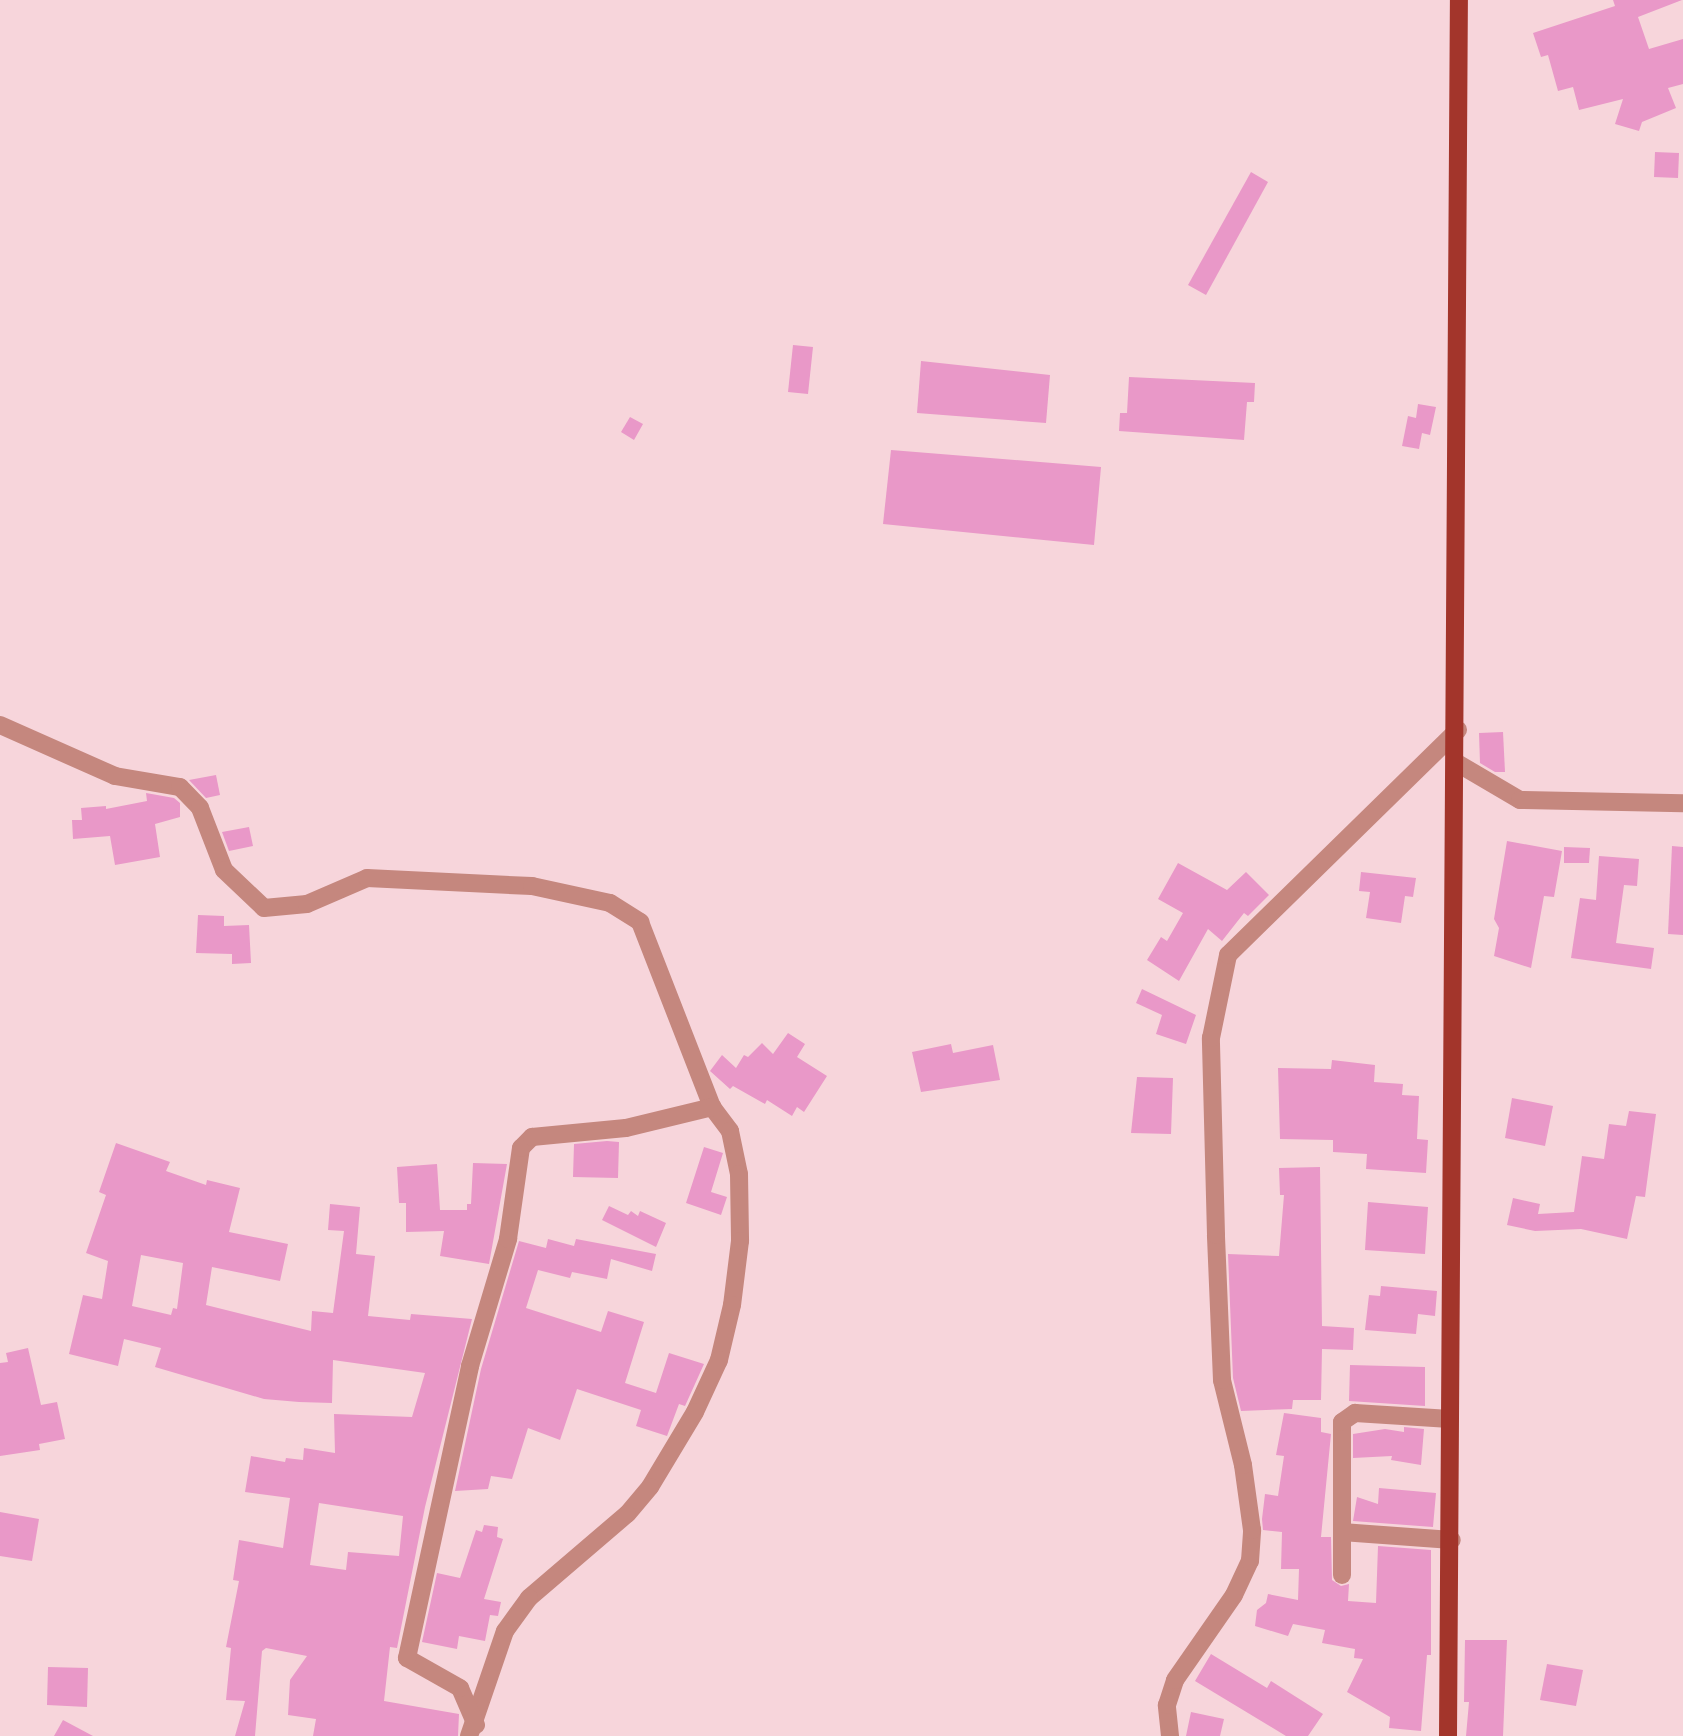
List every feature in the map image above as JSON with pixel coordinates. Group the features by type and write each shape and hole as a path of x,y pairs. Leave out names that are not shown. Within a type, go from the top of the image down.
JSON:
{"main road":[{"path":"1448,1736 1458,730 1459,0"}],"street":[{"path":"0,725 115,776 180,787 200,808 224,870 264,908 307,904 367,878 532,886 610,903 640,922 712,1107 732,1142 738,1174 740,1241 719,1360 695,1412 650,1487 627,1514 529,1598 505,1631 472,1731"},
{"path":"1170,1736 1167,1705 1175,1681 1234,1595 1250,1561 1251,1541 1243,1465 1222,1380 1216,1248 1211,1038 1227,955 1458,730"},
{"path":"1457,763 1520,800 1683,803"},
{"path":"472,1731 460,1688 407,1658 470,1366 508,1239 521,1148 532,1137 626,1128 712,1107"},
{"path":"1342,1575 1338,1429 1347,1416 1355,1413 1450,1419"},
{"path":"1342,1532 1452,1540"}],"building":[{"path":"1613,0 1682,0 1638,17 1649,49 1683,39 1683,84 1668,88 1676,108 1642,122 1639,131 1615,124 1623,99 1579,110 1573,87 1558,91 1548,55 1541,57 1533,33 1615,6"},
{"path":"1655,152 1679,153 1678,178 1654,177"},
{"path":"1251,172 1268,182 1206,295 1188,285"},
{"path":"793,345 813,347 808,394 788,392"},
{"path":"921,361 1050,375 1046,423 917,413"},
{"path":"1129,377 1255,383 1254,402 1247,402 1244,440 1119,431 1120,413 1127,413"},
{"path":"1418,404 1436,407 1430,435 1422,433 1419,449 1402,446 1408,416 1416,418"},
{"path":"630,417 643,424 634,440 621,432"},
{"path":"891,450 1101,467 1094,545 883,524"},
{"path":"1503,732 1505,772 1495,772 1480,763 1479,733"},
{"path":"216,775 220,795 206,798 189,780"},
{"path":"146,793 174,798 180,803 180,817 155,824 160,857 115,865 110,836 73,839 72,820 82,820 81,808 106,806 106,809 147,801"},
{"path":"249,827 253,846 229,851 222,832"},
{"path":"1507,841 1562,851 1554,897 1544,896 1531,968 1494,956 1499,928 1494,919"},
{"path":"1672,846 1683,847 1683,935 1668,934"},
{"path":"1564,847 1590,848 1589,863 1564,863"},
{"path":"1599,856 1639,859 1637,886 1624,885 1616,943 1654,948 1651,969 1571,958 1580,898 1596,900"},
{"path":"1178,863 1227,890 1246,872 1269,895 1248,916 1244,913 1222,941 1208,929 1179,981 1147,960 1161,937 1167,941 1183,913 1158,899"},
{"path":"1361,872 1416,878 1413,897 1405,896 1401,923 1366,918 1370,892 1359,891"},
{"path":"198,915 224,916 224,926 249,925 251,963 232,964 232,954 196,953"},
{"path":"1142,989 1196,1015 1186,1044 1156,1034 1162,1015 1136,1003"},
{"path":"788,1033 805,1044 797,1057 827,1076 804,1112 797,1107 792,1116 767,1100 765,1104 733,1086 730,1089 710,1071 722,1055 736,1068 744,1055 748,1057 762,1043 773,1054"},
{"path":"951,1044 953,1053 993,1045 1000,1080 921,1092 912,1052"},
{"path":"1332,1060 1375,1065 1374,1082 1403,1084 1402,1095 1419,1096 1417,1139 1428,1140 1426,1173 1366,1169 1367,1154 1333,1152 1333,1140 1280,1139 1278,1068 1331,1069"},
{"path":"1137,1077 1173,1078 1171,1134 1131,1133"},
{"path":"1512,1098 1553,1106 1545,1146 1505,1138"},
{"path":"1629,1111 1656,1114 1645,1197 1636,1196 1627,1239 1581,1229 1535,1231 1507,1225 1513,1198 1540,1204 1538,1214 1574,1212 1582,1156 1604,1159 1609,1124 1626,1126"},
{"path":"619,1142 618,1178 573,1177 574,1144"},
{"path":"116,1143 170,1162 166,1171 206,1185 207,1180 240,1188 229,1232 288,1244 280,1281 212,1267 206,1305 311,1331 312,1311 333,1313 344,1231 328,1230 330,1204 360,1207 356,1254 375,1256 368,1316 410,1320 411,1314 472,1319 425,1507 397,1648 390,1647 384,1701 459,1714 458,1736 313,1736 316,1719 288,1715 290,1680 307,1656 266,1648 262,1651 255,1736 235,1736 245,1701 226,1700 231,1648 226,1647 239,1581 233,1580 239,1540 283,1548 290,1498 245,1492 251,1456 285,1462 286,1458 303,1460 304,1448 335,1453 334,1414 412,1417 425,1373 333,1360 332,1403 299,1402 264,1399 155,1367 161,1348 124,1339 118,1366 69,1354 83,1295 102,1299 108,1261 86,1253 106,1195 99,1192","holes":["141,1255 183,1263 177,1309 173,1308 171,1315 132,1306","319,1503 403,1516 399,1556 348,1552 346,1570 310,1565"]},
{"path":"704,1147 723,1153 711,1192 727,1197 721,1215 686,1203"},
{"path":"473,1163 507,1164 489,1264 440,1256 444,1231 406,1232 406,1203 399,1203 397,1167 437,1164 440,1210 467,1210 467,1204 471,1204"},
{"path":"1320,1167 1322,1326 1354,1328 1353,1350 1322,1349 1321,1400 1293,1400 1292,1409 1241,1411 1233,1378 1228,1254 1279,1256 1284,1195 1280,1195 1279,1168"},
{"path":"1368,1202 1428,1207 1425,1254 1365,1250"},
{"path":"609,1206 628,1215 631,1211 638,1216 640,1211 666,1223 656,1247 602,1220"},
{"path":"548,1239 574,1246 576,1239 656,1254 652,1271 611,1259 607,1279 572,1272 570,1278 538,1270 526,1308 601,1332 608,1311 644,1322 625,1383 656,1393 669,1353 704,1364 685,1406 679,1404 667,1436 636,1426 641,1410 577,1389 560,1440 528,1428 512,1479 491,1476 488,1489 455,1491 481,1369 519,1241 546,1248"},
{"path":"1381,1286 1437,1291 1435,1316 1418,1314 1416,1334 1365,1330 1369,1295 1380,1296"},
{"path":"28,1348 41,1405 57,1402 65,1439 39,1444 40,1450 0,1456 0,1363 8,1362 6,1353"},
{"path":"1350,1365 1425,1367 1425,1406 1349,1401"},
{"path":"1284,1413 1321,1418 1321,1432 1331,1434 1321,1537 1331,1537 1332,1580 1341,1586 1349,1584 1348,1601 1376,1603 1378,1546 1431,1550 1431,1655 1427,1655 1421,1731 1389,1728 1390,1717 1347,1692 1363,1659 1354,1658 1355,1649 1322,1643 1325,1630 1293,1624 1288,1636 1255,1626 1257,1610 1266,1603 1268,1594 1298,1600 1299,1569 1281,1569 1282,1532 1263,1530 1262,1519 1265,1494 1278,1496 1284,1456 1276,1455"},
{"path":"1404,1427 1424,1429 1421,1465 1391,1460 1392,1456 1353,1458 1353,1434 1385,1429 1404,1432"},
{"path":"1379,1488 1436,1493 1433,1527 1353,1521 1357,1497 1378,1504"},
{"path":"0,1512 39,1519 32,1561 0,1556"},
{"path":"484,1525 498,1527 497,1537 503,1539 484,1599 501,1602 498,1616 490,1615 485,1641 459,1636 457,1649 422,1642 437,1573 460,1578 476,1530 482,1532"},
{"path":"1465,1640 1507,1640 1503,1736 1466,1736 1469,1702 1464,1702"},
{"path":"1211,1654 1267,1688 1271,1681 1323,1714 1308,1736 1286,1736 1195,1681"},
{"path":"1547,1664 1583,1670 1576,1706 1540,1700"},
{"path":"48,1667 88,1668 87,1707 47,1705"},
{"path":"1191,1712 1224,1719 1220,1736 1186,1736"},
{"path":"63,1720 93,1736 54,1736"}]}
